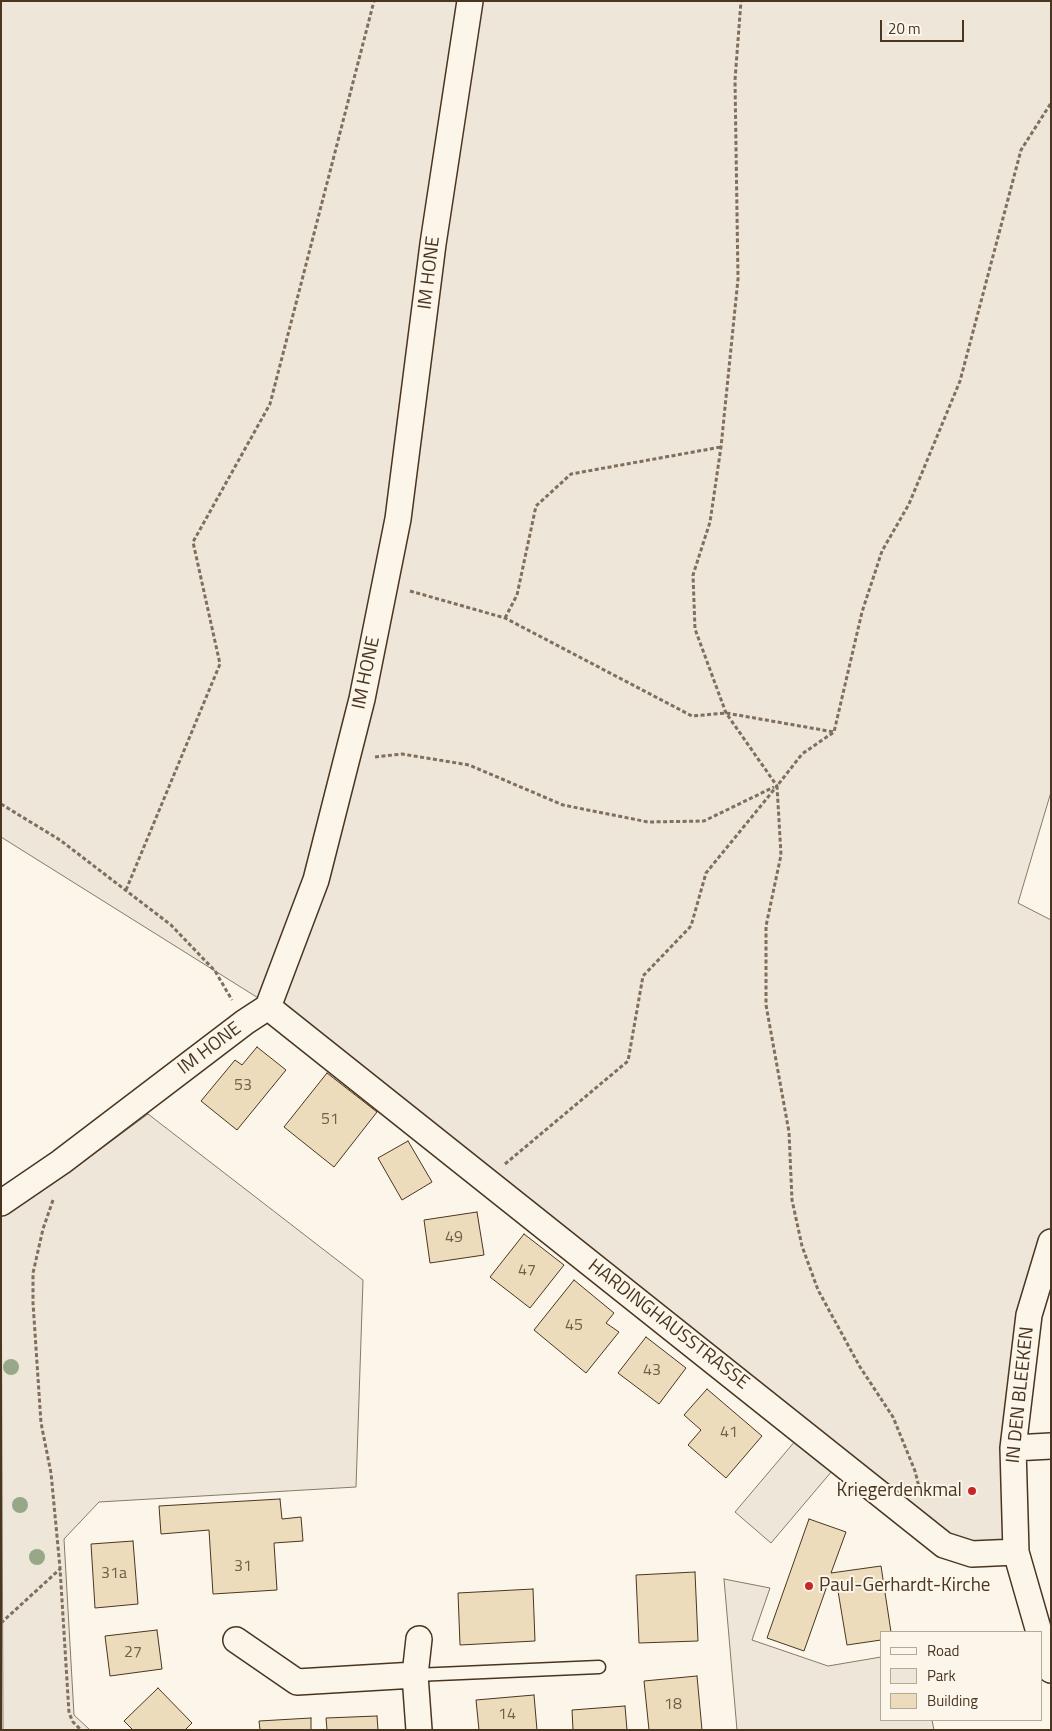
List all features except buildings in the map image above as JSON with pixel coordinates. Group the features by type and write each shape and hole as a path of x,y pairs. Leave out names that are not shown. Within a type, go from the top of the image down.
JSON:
{"street":[{"name":"IM HONE","path":"1,1204 61,1162 245,1022 268,1007 316,880 362,699 398,519 433,244 470,1"},
{"name":"HARDINGHAUSSTRASSE","path":"268,1007 944,1545 972,1554 1016,1552"},
{"name":"IN DEN BLEEKEN","path":"1016,1552 1013,1448 1030,1315 1051,1242"},
{"path":"1013,1448 1051,1446"},
{"path":"1016,1552 1038,1631"},
{"path":"419,1730 415,1675 420,1639"},
{"path":"236,1640 297,1682 415,1675"},
{"path":"1042,1643 1051,1670"}],"lane":[{"path":"415,1675 599,1667"}],"path":[{"path":"126,890 220,664 193,542 270,404 374,1"},
{"path":"741,1 735,80 738,279 721,447 710,522 693,575 695,629 726,713 777,786 781,856 766,926 766,1006 789,1132 792,1200 802,1246 818,1290 860,1368 893,1417 914,1471 922,1499"},
{"path":"485,1180 587,1098 628,1061 643,976 691,926 706,873 802,754 834,732 862,612 882,551 909,504 960,382 1021,150 1051,104"},
{"path":"505,618 517,595 536,506 571,474 721,447"},
{"path":"385,584 505,618 692,716 726,713 834,732"},
{"path":"347,761 402,754 469,765 563,806 648,822 704,821 777,786"},
{"path":"1,804 60,840 171,925 216,971 245,1022"},
{"path":"61,1162 56,1190 43,1229 33,1273 33,1303 41,1422 52,1473 69,1713 73,1722 81,1730"},
{"path":"1,1623 60,1568"}],"green space":[{"path":"1,1 1051,1 1051,792 1018,903 1051,920 1051,1242 1029,1315 1016,1552 972,1554 263,1001 1,837"},
{"path":"148,1114 363,1280 356,1487 99,1502 64,1539 74,1715 90,1730 3,1730 1,1216 72,1170"},
{"path":"724,1579 770,1588 752,1640 828,1666 880,1657 880,1721 932,1721 934,1730 737,1730"}],"shaded area":[{"path":"796,1440 832,1471 771,1543 735,1512"}],"place":[{"name":"Kriegerdenkmal","path":"972,1491"},
{"name":"Paul-Gerhardt-Kirche","path":"809,1586"}]}
